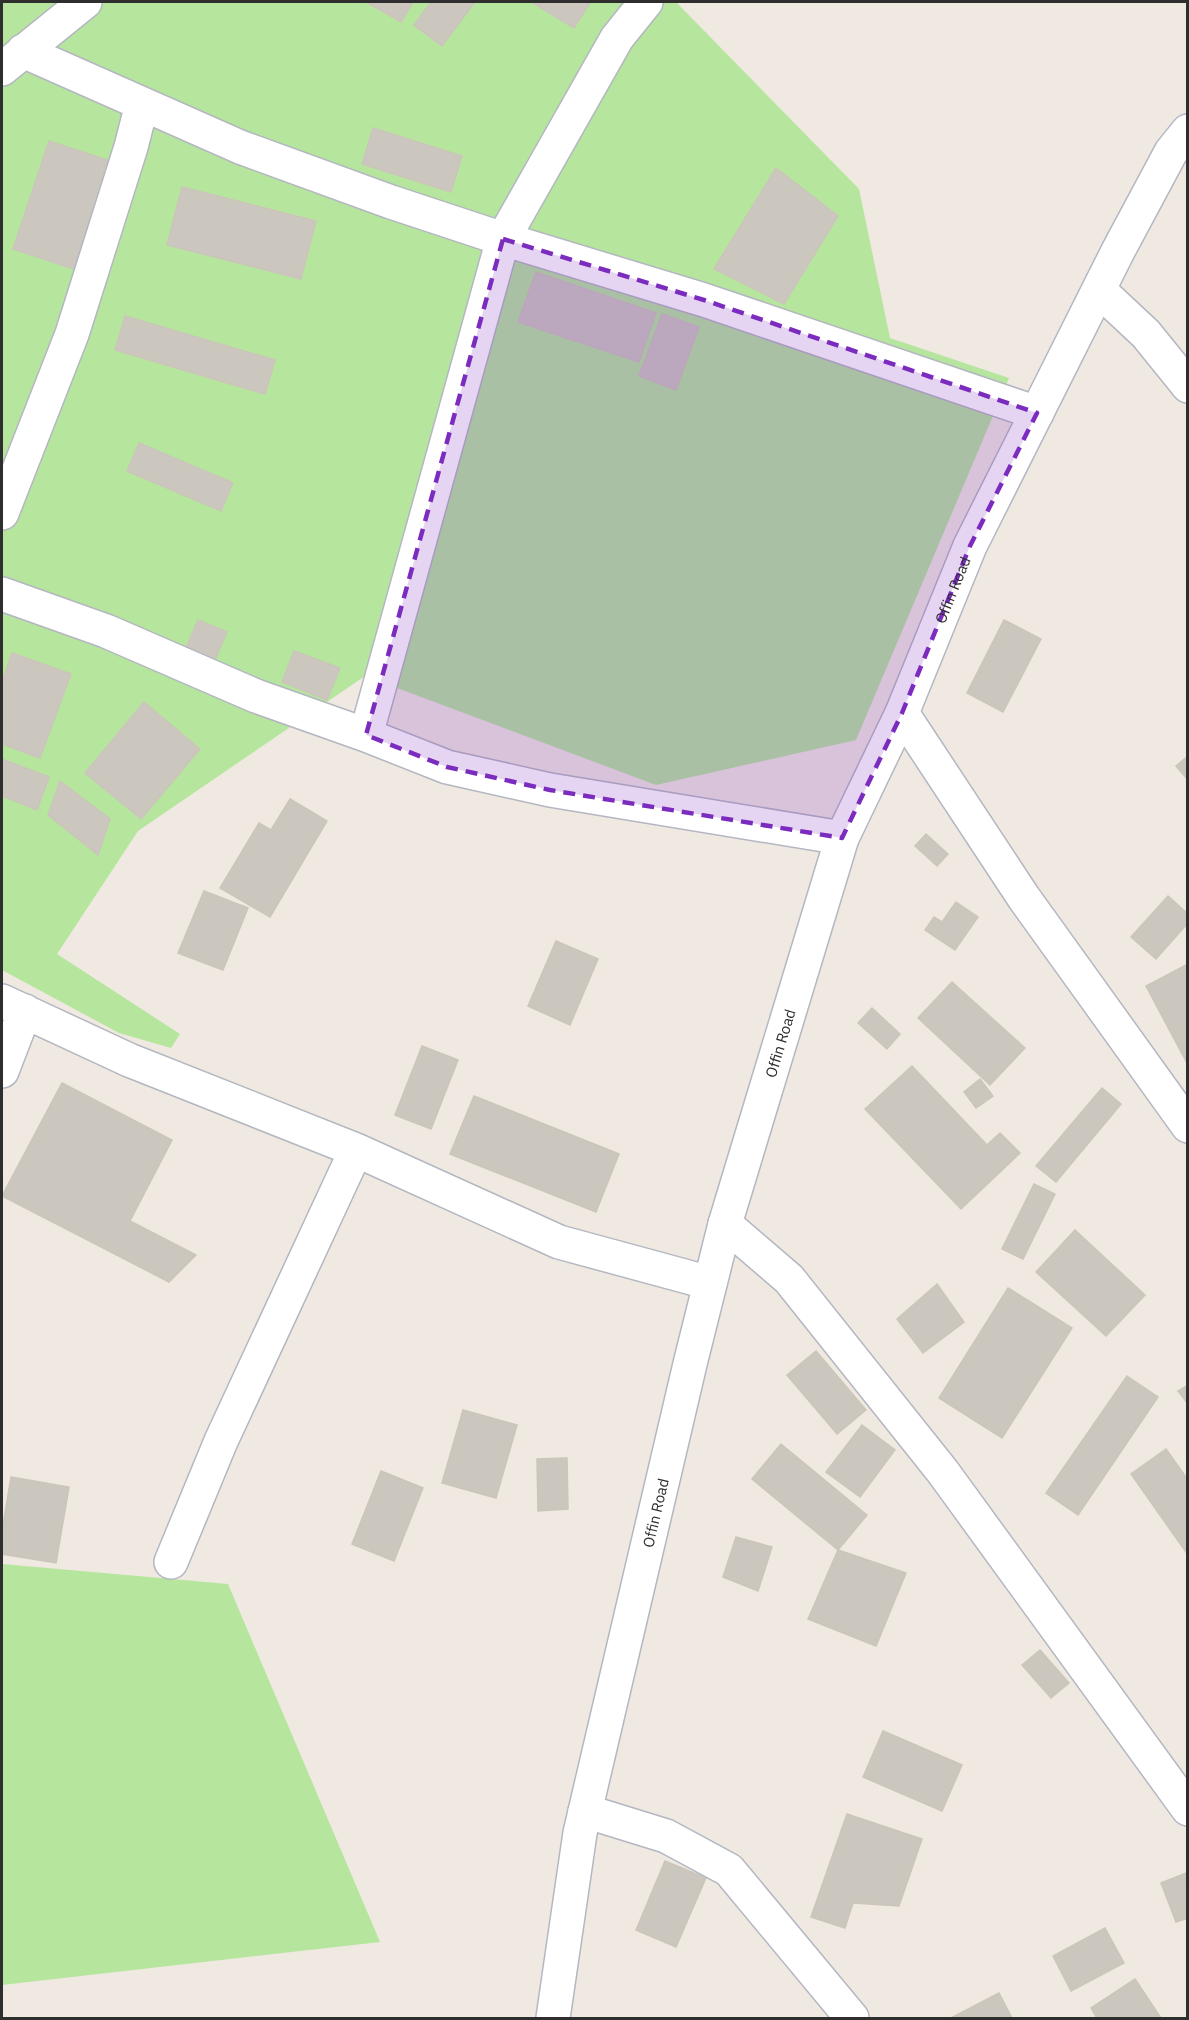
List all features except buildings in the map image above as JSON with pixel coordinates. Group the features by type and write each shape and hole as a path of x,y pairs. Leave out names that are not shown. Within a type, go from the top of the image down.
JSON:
{"street":[{"path":"13,60 85,2"},
{"path":"366,735 503,239 617,38 646,2"},
{"path":"13,60 142,104 240,147 391,202 503,239 704,300 1037,413"},
{"path":"2,513 72,334 142,104"},
{"name":"Offin Road","path":"553,2019 580,1833 710,1283 725,1224 842,838 902,713 970,546 1171,152 1188,131"},
{"path":"1099,290 1146,334 1188,386"},
{"path":"2,594 106,631 256,696 447,767 550,790 842,838"},
{"path":"902,713 1024,897 1188,1126"},
{"path":"2,1071 13,1006 129,1060 357,1150 559,1242 710,1283"},
{"path":"171,1562 221,1442 357,1150"},
{"path":"725,1224 789,1279 936,1463 1188,1809"},
{"path":"585,1811 666,1836 729,1870 852,2019"}],"highlighted area":[{"path":"503,239 704,300 1037,413 970,546 902,713 842,838 550,790 447,767 366,735"}],"green space":[{"path":"2,2 676,2 859,189 890,338 1009,378 856,740 656,785 365,676 138,831 57,954 180,1034 171,1048 119,1033 2,970"},
{"path":"2,1564 228,1584 380,1942 2,1985"}]}
